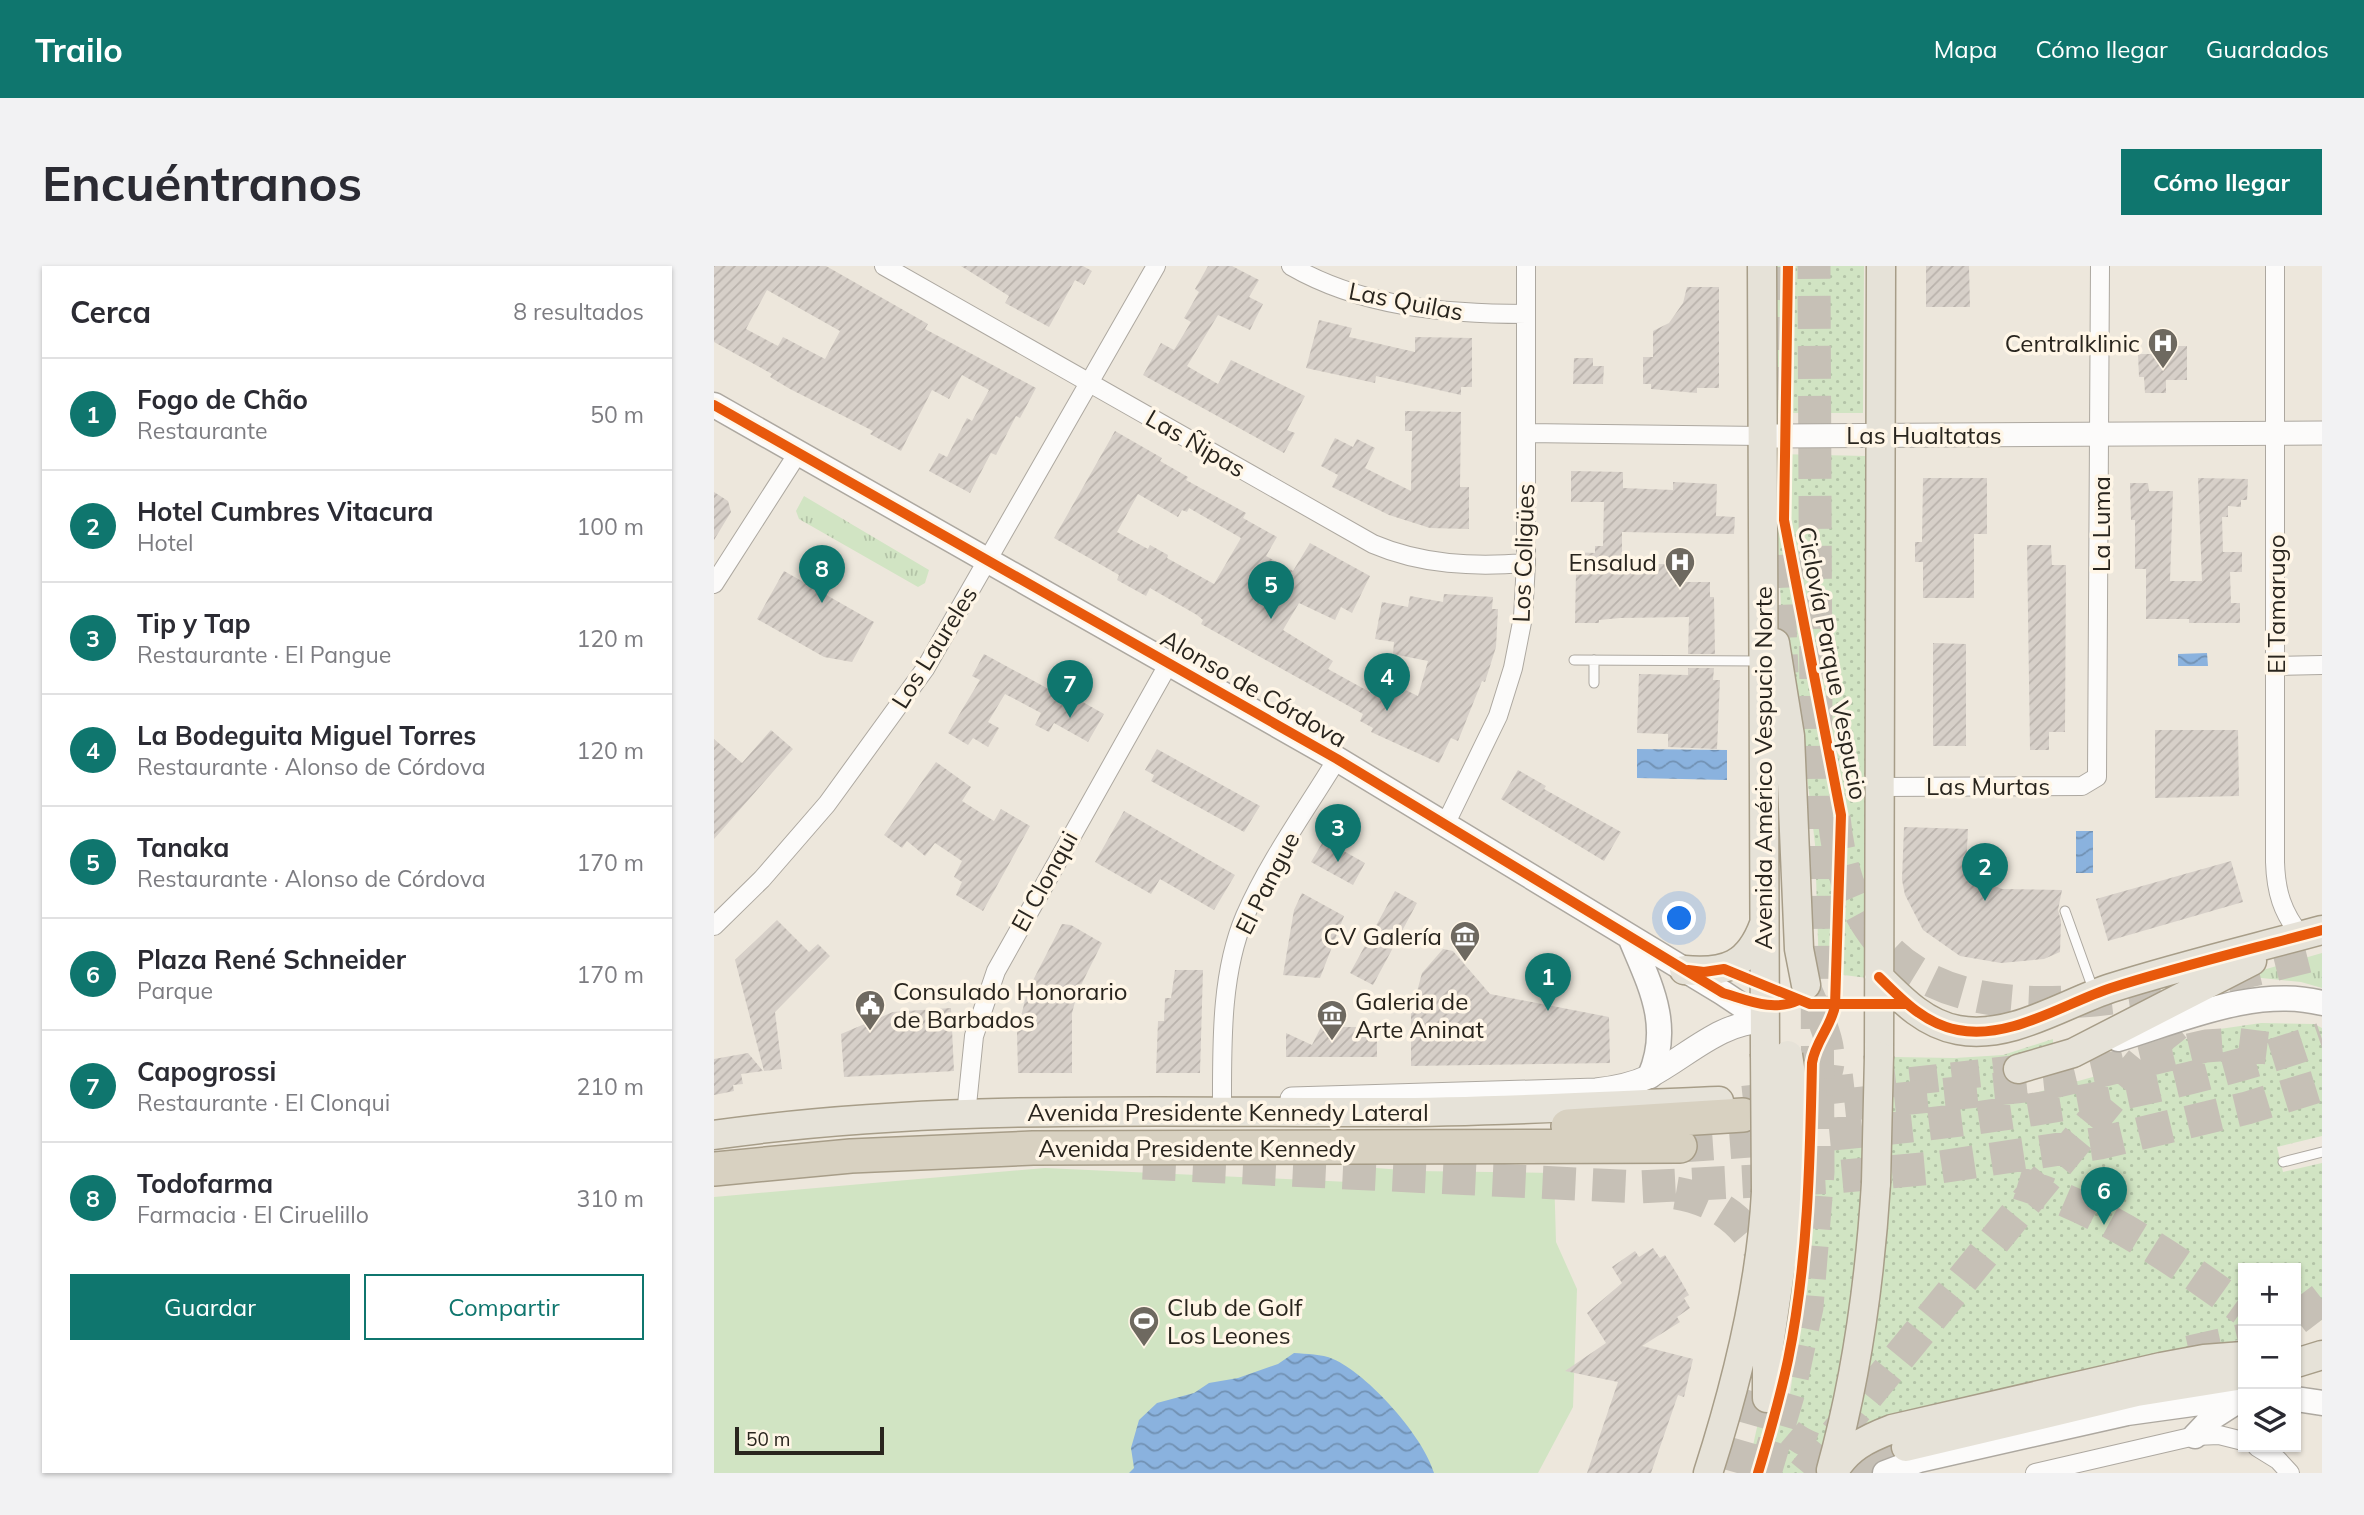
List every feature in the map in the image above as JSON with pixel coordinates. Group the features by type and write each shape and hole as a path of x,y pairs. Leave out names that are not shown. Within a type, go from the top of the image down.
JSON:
{"highway":[{"path":"1379,1147 1611,1123 1742,1105"},
{"name":"Avenida Presidente Kennedy","path":"714,1169 775,1161 945,1150 1680,1146"}],"main road":[{"name":"Avenida Américo Vespucio Norte","path":"1708,1473 1724,1423 1779,1191 1777,1055 1765,1021 1760,436 1762,266"},
{"path":"1832,1473 1865,1304 1876,1182 1880,977 1881,266"},
{"name":"Alonso de Córdova","path":"714,405 1336,759 1765,1021"},
{"path":"1762,582 1778,657 1790,736 1799,949 1806,985"},
{"path":"1684,970 1704,972 1731,966 1753,948 1764,924"},
{"path":"1880,977 1907,1004 1938,1024 1975,1031 1998,1030 2095,994 2312,933"},
{"path":"2073,1053 2312,933"},
{"path":"1630,937 1659,1013 1661,1040 1650,1076"},
{"path":"2018,1069 2246,1003 2292,998 2322,1003"},
{"path":"1087,1109 1222,1101"},
{"name":"Avenida Presidente Kennedy Lateral","path":"714,1135 763,1128 1087,1109 1388,1112 1742,1105"},
{"path":"1768,1398 1767,1359 1779,1191"},
{"path":"2301,1341 2322,1337"},
{"path":"2301,1352 2322,1352"},
{"path":"2301,1361 2322,1352"},
{"path":"1832,1473 1846,1453 1862,1441 1892,1429 2204,1359 2238,1355"},
{"path":"1906,1447 2186,1384 2238,1376"},
{"path":"2186,1384 2238,1390"},
{"path":"1885,1473 1919,1460 2138,1410 2238,1398"},
{"path":"2195,1436 2213,1417 2238,1400"},
{"path":"2301,1400 2322,1403"}],"street":[{"name":"Las Ñipas","path":"884,266 1091,382 1310,510 1387,550 1445,563 1526,564"},
{"name":"Los Laureles","path":"714,926 762,879 835,794 925,669 1156,266"},
{"name":"Las Quilas","path":"1291,266 1342,289 1422,309 1526,314"},
{"name":"Los Coligües","path":"1445,825 1484,749 1506,692 1523,618 1526,564 1526,266"},
{"name":"La Luma","path":"2094,781 2099,768 2101,266"},
{"name":"El Tamarugo","path":"2275,266 2276,883 2287,918 2312,933"},
{"name":"Las Hualtatas","path":"1526,433 1760,436 2322,433"},
{"path":"714,584 798,453"},
{"name":"El Clonqui","path":"966,1115 974,1036 996,971 1169,663"},
{"path":"2275,666 2322,665"},
{"name":"El Pangue","path":"1222,1101 1227,992 1232,957 1245,917 1336,759"},
{"name":"Las Murtas","path":"1880,787 2082,786 2094,781"},
{"name":"Avenida Presidente Kennedy Lateral","path":"1222,1101 1595,1090 1620,1087 1650,1076 1729,1028 1765,1021"},
{"path":"2035,1473 2195,1436 2220,1436 2238,1440"},
{"path":"2265,1452 2278,1460 2290,1473"}],"lane":[{"path":"1574,660 1762,661"},
{"path":"1594,660 1594,683"},
{"path":"2065,911 2095,994"},
{"path":"2283,1162 2322,1152"}],"green space":[{"path":"1775,266 1864,266 1863,413 1774,413"},
{"path":"1774,454 1865,456 1868,978 1819,972 1815,844 1801,724 1781,608"},
{"path":"804,496 929,570 925,583 918,587 799,519 796,511"},
{"path":"2322,953 2322,988 2301,982 2242,976"},
{"path":"2261,1023 2314,1024 2322,1028 2322,1136 2277,1147 2283,1172 2322,1163 2322,1320 2301,1326 2301,1263 2238,1263 2238,1340 1960,1398 1858,1433 1891,1182 1893,1057 1955,1058 2003,1055 2053,1039 2053,1050 2012,1061 2020,1097 2129,1067 2173,1044 2206,1031"},
{"path":"1863,1146 1861,1252 1825,1473 1747,1473 1761,1409 1788,1408 1805,1288 1816,1149"},
{"name":"Club de Golf Los Leones","path":"1350,1166 1415,1171 1554,1173 1556,1242 1577,1289 1573,1407 1538,1473 714,1473 714,1197 1045,1168 1349,1182"}],"water":[{"path":"2207,653 2208,666 2178,666 2178,654"},
{"path":"1637,749 1727,750 1727,780 1637,778"},
{"path":"2076,831 2093,831 2093,873 2076,873"},
{"path":"1294,1353 1329,1357 1362,1378 1407,1425 1428,1458 1434,1473 1129,1473 1134,1468 1131,1448 1139,1420 1157,1403 1194,1393 1209,1383 1238,1378 1278,1364"}],"building":[{"path":"714,266 826,266 928,324 925,329 1036,388 1020,418 1016,416 996,455 991,453 970,493 929,471 939,453 947,457 967,418 972,421 989,390 962,375 949,399 932,390 901,451 870,434 873,431 790,389 770,377 772,374 714,342","holes":["767,290 840,331 825,359 783,337 778,346 746,329"]},
{"path":"961,266 1083,266 1092,271 1084,285 1075,280 1049,327 1005,303 1009,296"},
{"path":"1208,266 1232,266 1259,280 1249,297 1263,304 1250,330 1218,315 1187,366 1218,384 1231,360 1305,396 1287,430 1295,433 1284,453 1143,375 1161,343 1174,350 1191,322 1184,318 1199,292 1195,289"},
{"path":"1926,266 1969,266 1970,307 1926,307"},
{"path":"1687,287 1719,287 1719,388 1697,388 1697,393 1651,389 1651,384 1643,384 1643,357 1653,357 1653,331 1669,323 1683,303"},
{"path":"1319,320 1352,328 1349,337 1415,352 1415,337 1472,338 1472,387 1461,387 1461,395 1376,376 1375,383 1306,368"},
{"name":"Centralklinic","path":"2158,346 2187,346 2187,380 2166,380 2166,393 2145,393 2144,377 2139,377 2138,354 2158,354"},
{"path":"1574,358 1593,358 1593,366 1604,366 1603,384 1573,384"},
{"path":"1405,411 1461,412 1460,487 1469,487 1469,529 1430,528 1389,515 1332,487 1338,475 1321,466 1335,438 1353,447 1357,439 1375,448 1365,468 1411,491 1412,431 1405,431"},
{"path":"1115,431 1162,458 1160,461 1188,477 1186,480 1246,513 1243,518 1277,537 1266,556 1293,571 1310,543 1370,576 1352,613 1341,607 1335,620 1299,603 1283,630 1333,661 1328,669 1386,701 1395,685 1418,696 1428,661 1393,654 1394,642 1375,639 1382,602 1408,607 1410,596 1443,602 1444,594 1493,597 1492,609 1498,609 1496,647 1485,682 1482,681 1458,741 1451,738 1439,763 1371,732 1373,728 1360,721 1363,714 1201,624 1203,620 1197,615 1150,588 1146,596 1117,580 1119,575 1054,538","holes":["1138,494 1178,517 1182,510 1187,512 1189,508 1241,538 1214,584 1167,558 1168,555 1150,545 1148,549 1117,532"]},
{"path":"1571,471 1623,472 1623,488 1673,490 1673,482 1717,484 1716,516 1735,517 1734,534 1622,532 1622,564 1669,564 1669,567 1679,567 1679,582 1710,582 1710,597 1714,597 1715,654 1688,654 1689,617 1620,618 1599,620 1599,623 1575,623 1576,572 1569,572 1570,552 1595,553 1595,546 1603,546 1604,502 1571,502"},
{"path":"1923,478 1987,478 1987,534 1974,534 1974,598 1923,598 1923,562 1915,562 1915,542 1922,542"},
{"path":"2198,478 2248,479 2247,500 2241,500 2241,507 2228,506 2228,517 2222,517 2223,552 2242,552 2242,572 2230,572 2231,603 2240,603 2240,623 2189,623 2189,619 2146,619 2146,569 2135,569 2135,520 2131,520 2130,483 2148,483 2149,491 2173,491 2170,581 2202,581"},
{"path":"714,492 728,501 731,512 714,540"},
{"path":"2027,545 2051,545 2052,565 2066,565 2065,732 2049,732 2049,750 2030,750"},
{"path":"784,571 874,622 852,662 824,657 757,619"},
{"path":"1933,643 1966,644 1966,746 1933,746"},
{"path":"984,654 1054,692 1056,687 1104,714 1088,742 1054,723 1049,732 1035,725 1041,713 1005,694 988,722 999,728 988,747 973,738 968,745 948,733 980,680 972,676"},
{"path":"1688,668 1714,668 1713,680 1720,680 1717,749 1668,747 1668,734 1637,733 1639,674 1688,675"},
{"path":"771,730 793,749 714,839 714,739 742,763"},
{"path":"2155,730 2238,730 2239,796 2155,798"},
{"path":"1157,749 1260,806 1244,832 1151,781 1154,775 1145,770"},
{"path":"936,762 971,787 962,801 994,821 1001,809 1030,826 983,911 956,895 962,882 954,877 962,861 935,843 925,856 907,841 902,848 884,835"},
{"path":"1518,770 1546,786 1544,789 1621,832 1604,861 1501,799"},
{"path":"1124,811 1235,875 1214,910 1160,879 1151,894 1095,862"},
{"path":"1904,827 1968,829 1966,868 1983,881 2002,889 2062,890 2058,910 2061,921 2060,952 2044,959 2001,963 1960,956 1923,930 1905,895 1902,880"},
{"path":"1324,840 1365,863 1353,885 1311,862"},
{"path":"2231,861 2243,902 2108,941 2096,899"},
{"path":"1395,891 1417,903 1373,985 1350,973"},
{"path":"1302,893 1344,916 1320,978 1283,975 1294,910"},
{"path":"777,920 809,952 818,944 830,956 775,1012 782,1069 764,1071 735,960"},
{"path":"1062,924 1071,925 1102,943 1078,991 1072,1013 1072,1073 1018,1073 1017,1033 1027,992"},
{"path":"1443,949 1453,951 1490,994 1609,1017 1610,1063 1411,1066 1411,1014 1422,973"},
{"path":"1175,970 1203,970 1200,1073 1156,1073 1158,1021 1164,1021 1165,998 1171,998"},
{"path":"951,1008 954,1071 844,1077 841,1034 893,1012"},
{"name":"Galeria de Arte Aninat","path":"1321,1027 1377,1027 1377,1057 1286,1057 1286,1033 1312,1045"},
{"path":"748,1053 763,1071 741,1074 743,1084 733,1085 734,1091 714,1095 714,1059"},
{"path":"1653,1248 1660,1258 1665,1255 1677,1274 1689,1295 1684,1298 1690,1308 1677,1317 1680,1322 1642,1346 1693,1359 1684,1397 1678,1395 1651,1473 1587,1473 1618,1382 1565,1371 1606,1343 1587,1313 1622,1283 1612,1267 1635,1251 1639,1257"}],"tunnel":[{"path":"1776,400 1779,266"},
{"path":"1765,1473 1790,1388 1807,1307 1818,1172 1814,266"},
{"path":"1777,555 1782,673"},
{"path":"1834,817 1855,902 1897,958 1954,990 2022,1002 2098,1000 2176,987 2322,953"},
{"path":"1806,985 1824,1027 1831,1057 1829,1071 1822,1083 1810,1093"},
{"path":"1804,1473 2162,1036 2196,1009"},
{"path":"1680,1146 1924,1125 2085,1101 2244,1064 2322,1039"},
{"path":"1795,1110 2045,1084 2206,1046 2235,1044 2267,1048"},
{"path":"1743,1100 2018,1069"},
{"path":"1143,1163 1639,1187 1834,1177 1933,1168 2100,1143 2247,1108 2322,1085"},
{"path":"2018,1183 2079,1206 2108,1221 2190,1271 2238,1305"},
{"path":"1676,1193 1708,1202 1734,1218 1754,1241 1770,1270"},
{"path":"2301,1315 2322,1299"},
{"path":"2189,1352 2238,1341"},
{"path":"1737,1473 1769,1363"},
{"path":"1767,1398 1777,1418 1790,1433 1825,1450 1865,1453 1906,1447"},
{"path":"1852,1473 1868,1458 1918,1425"}],"cycle path":[{"name":"Ciclovía Parque Vespucio","path":"1758,1473 1785,1374 1800,1286 1809,1175 1812,1063 1835,1006 1841,815 1784,520 1788,266"},
{"path":"714,405 1337,759 1723,993 1771,1005 1799,1000"},
{"path":"1879,977 1925,1017 1946,1027 1978,1032 1997,1030 2036,1019 2111,988 2322,930"},
{"path":"1688,970 1704,972 1724,969 1810,1004 1907,1004"}],"place":[{"name":"Centralklinic","path":"2163,370"},
{"name":"Ensalud","path":"1680,589"},
{"name":"Todofarma","path":"822,603"},
{"name":"Tanaka","path":"1271,619"},
{"name":"La Bodeguita Miguel Torres","path":"1387,711"},
{"name":"Capogrossi","path":"1070,718"},
{"name":"Tip y Tap","path":"1338,862"},
{"name":"Hotel Cumbres Vitacura","path":"1985,901"},
{"name":"CV Galería","path":"1465,963"},
{"name":"Fogo de Chão","path":"1548,1011"},
{"name":"Consulado Honorario de Barbados","path":"870,1032"},
{"name":"Galeria de Arte Aninat","path":"1332,1042"},
{"name":"Plaza René Schneider","path":"2104,1225"},
{"name":"Club de Golf Los Leones","path":"1144,1348"}]}
